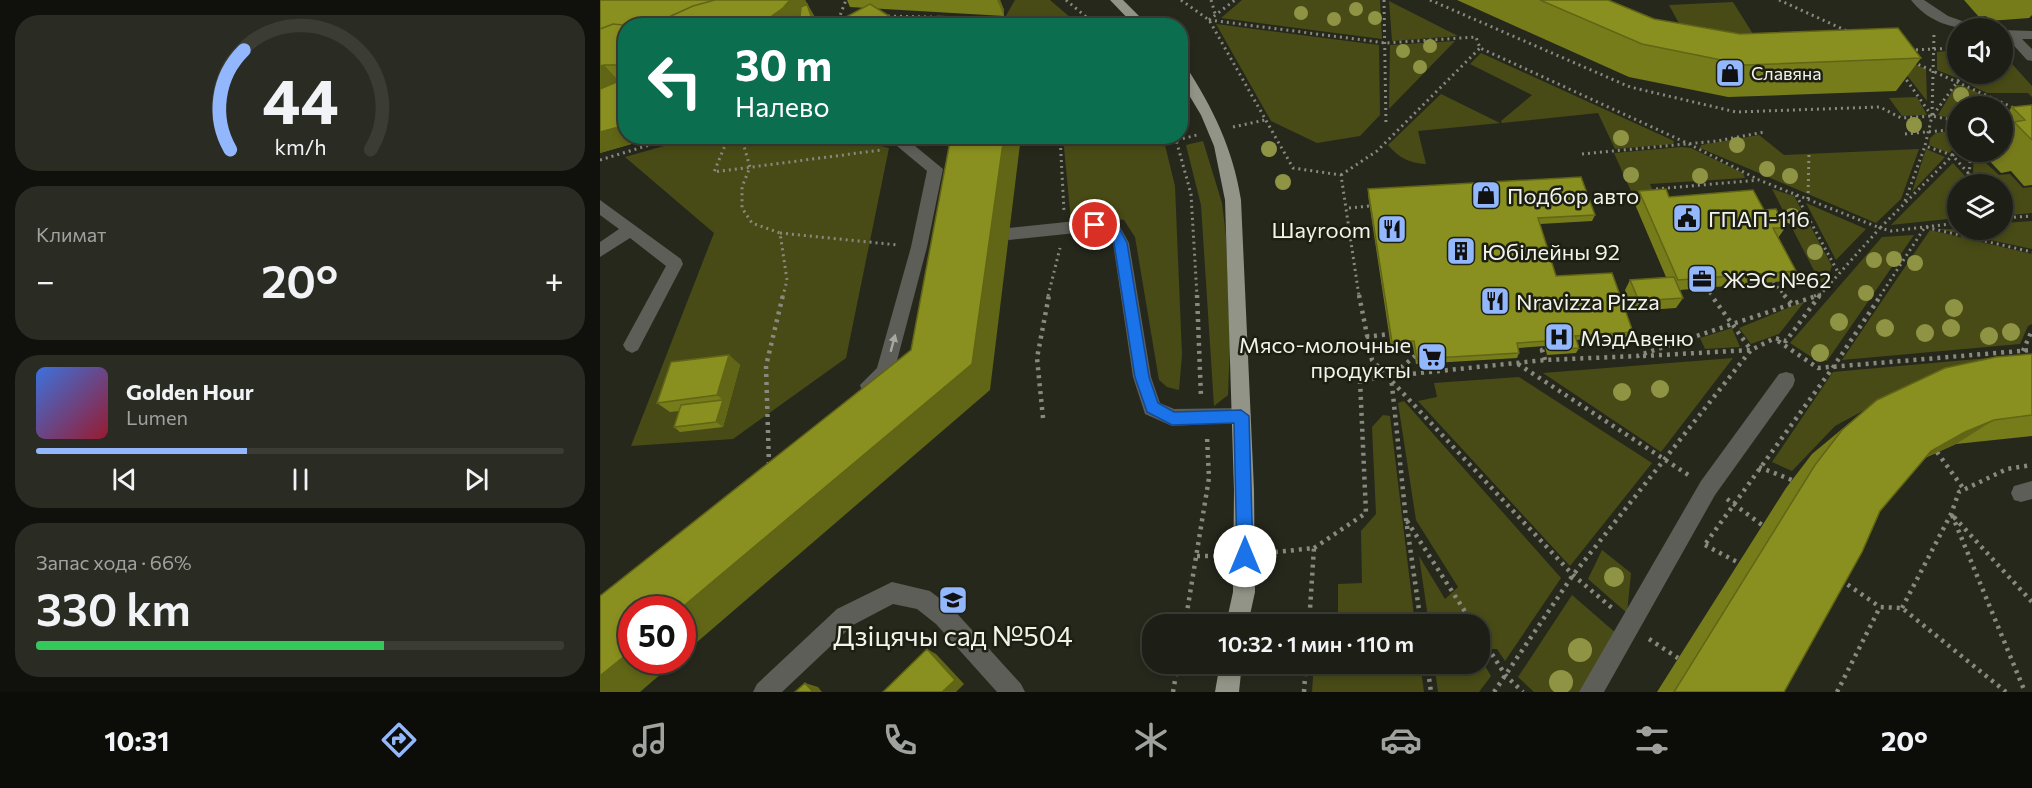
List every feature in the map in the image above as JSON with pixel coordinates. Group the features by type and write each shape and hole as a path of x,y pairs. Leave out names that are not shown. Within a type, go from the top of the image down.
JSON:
{"main road":[{"path":"1116,0 1135,18"},
{"path":"1188,83 1216,131 1229,165 1236,238 1245,556 1244,592 1239,614"},
{"path":"1227,692 1229,674"}],"lane":[{"path":"1917,0 1927,11 1947,21"},
{"path":"2013,35 2032,35"},
{"path":"2013,40 2032,57"},
{"path":"858,394 885,372 919,247 935,169 902,144"},
{"path":"600,206 675,264 632,345"},
{"path":"1009,234 1095,225 1113,229 1118,236 1147,397 1152,408 1172,418 1241,416"},
{"path":"600,251 630,230"},
{"path":"919,247 941,244"},
{"path":"1591,692 1639,632 1708,488 1786,380"},
{"path":"765,692 845,617 892,593 922,599 944,616 1013,692"}],"path":[{"path":"839,18 846,0"},
{"path":"1066,0 1088,18"},
{"path":"1181,0 1209,20 1293,168 1341,175 1377,151 1480,48"},
{"path":"1212,0 1216,17"},
{"path":"1209,20 1216,17 1234,0"},
{"path":"1384,0 1386,126"},
{"path":"1430,0 1630,87 1725,110 1736,112 1880,107 1900,118 1932,116 1947,119"},
{"path":"1779,0 1850,33"},
{"path":"879,18 885,14 932,18"},
{"path":"1904,204 1925,146 1932,116 1931,70 1935,15"},
{"path":"1209,20 1386,43 1476,37 1480,48 1689,144 1759,180 1808,200 1891,231 1947,224"},
{"path":"1900,51 1947,48"},
{"path":"1910,61 1947,77"},
{"path":"1897,67 1932,116"},
{"path":"1932,116 1955,84"},
{"path":"1963,84 2024,113"},
{"path":"1243,125 1265,120"},
{"path":"1905,134 1947,130"},
{"path":"1582,154 1689,144 1764,132"},
{"path":"1188,136 1199,135"},
{"path":"600,160 653,144"},
{"path":"726,144 714,172 906,147"},
{"path":"743,144 750,167 742,187 742,208 752,223 780,233 919,247"},
{"path":"1043,418 1037,358 1040,331 1064,229 1060,144"},
{"path":"1178,144 1191,194 1196,245 1198,385 1206,418 1209,478 1187,614"},
{"path":"1925,146 1947,153"},
{"path":"1808,200 1809,153"},
{"path":"1494,692 1573,575 1751,350 1774,338 1786,341 1839,273 1947,160"},
{"path":"1958,162 1969,174"},
{"path":"1341,175 1349,208 1366,337 1372,360 1390,376 1573,575 1639,632 1678,658"},
{"path":"1656,189 1759,180"},
{"path":"1796,194 1839,273"},
{"path":"1349,208 1370,206"},
{"path":"2013,218 2032,216"},
{"path":"1925,227 2032,252"},
{"path":"1699,555 1759,467 1834,366 1925,227"},
{"path":"769,465 766,366 787,280 780,233"},
{"path":"1773,282 1792,304"},
{"path":"1706,288 1751,350"},
{"path":"1637,356 1821,294"},
{"path":"2023,351 2032,330"},
{"path":"1366,337 1389,334"},
{"path":"1774,338 1818,368 2032,350"},
{"path":"1545,360 1542,350 1546,350"},
{"path":"1245,556 1314,548 1366,513 1360,380 1545,360 1751,350"},
{"path":"1390,376 1415,356"},
{"path":"1495,359 1497,366"},
{"path":"1470,361 1472,368"},
{"path":"1446,362 1447,371"},
{"path":"1517,364 1663,459"},
{"path":"1390,376 1420,614"},
{"path":"1937,452 1963,488"},
{"path":"1902,608 1952,514 1959,492 1963,488 2007,469 2032,465"},
{"path":"1759,467 1792,480"},
{"path":"1952,514 2032,602"},
{"path":"1952,514 2025,692"},
{"path":"1406,519 1467,614"},
{"path":"1705,545 1739,562"},
{"path":"1310,614 1314,548"},
{"path":"1837,577 1880,607 1902,608 2006,692"},
{"path":"1837,692 1880,607"},
{"path":"1639,632 1653,628"},
{"path":"1639,632 1642,647"},
{"path":"1490,651 1506,676 1522,692"},
{"path":"1173,692 1176,674"},
{"path":"1304,692 1305,674"},
{"path":"1429,674 1431,692"}],"green space":[{"path":"1015,0 1050,0 1071,18 1005,18"},
{"path":"1242,0 1380,0 1382,39 1221,18"},
{"path":"1389,1 1458,36 1392,41"},
{"path":"1733,2 1753,34 1687,38 1669,5"},
{"path":"936,15 970,18 940,18"},
{"path":"1216,24 1379,45 1380,115 1360,136 1317,143 1271,121"},
{"path":"1455,41 1389,109 1390,45"},
{"path":"1947,51 1947,74 1937,70 1937,52"},
{"path":"1481,53 1674,141 1673,144 1615,149 1598,113 1502,123 1501,121 1532,95 1470,64"},
{"path":"1891,55 1926,69 1927,101"},
{"path":"2013,65 2032,86 2032,97 2028,93 1987,93 1968,84 2013,84"},
{"path":"1956,85 1962,85 1985,96 1949,96"},
{"path":"1441,94 1500,123 1418,131 1426,164 1409,161 1400,156 1388,145"},
{"path":"1917,97 1927,115 1902,116 1889,98"},
{"path":"1947,100 1947,117 1938,115"},
{"path":"1947,131 1947,152 1929,145 1930,138 1936,133"},
{"path":"1759,135 1784,155 1919,149 1901,199 1876,223 1700,148 1701,145"},
{"path":"1203,141 1222,203 1226,236 1230,345 1228,395 1214,406 1201,205 1186,145"},
{"path":"671,144 873,144 889,148 846,358 733,439 631,446 714,233 625,157"},
{"path":"1064,144 1165,144 1175,186 1182,355 1179,390 1167,387 1159,380 1135,237 1124,220 1104,217 1071,221"},
{"path":"1691,148 1743,173 1745,178 1650,184 1656,198 1635,200 1614,153"},
{"path":"1926,149 1945,157 1912,192"},
{"path":"1974,162 1985,162 1998,174 1973,174"},
{"path":"1953,163 1963,174 1947,174 1947,219 1891,225"},
{"path":"2013,177 2023,188 2032,187 2032,213 2013,215"},
{"path":"1772,189 1794,196 1832,266 1823,288"},
{"path":"1806,203 1866,229 1836,260"},
{"path":"2032,221 2032,249 1990,240 2013,240 2013,222"},
{"path":"1930,230 1947,234 1947,240 1972,240 2032,254 2032,324 2028,326 2020,344 1842,360"},
{"path":"1914,235 1827,361 1813,358 1790,343 1882,237"},
{"path":"1805,301 1779,334 1751,344 1739,328"},
{"path":"1732,328 1740,347 1705,349 1700,338"},
{"path":"2032,354 1881,401 1835,426 1792,471 1772,462 1833,372"},
{"path":"1733,358 1661,452 1543,373"},
{"path":"1519,377 1652,463 1570,566 1418,401 1437,397 1434,383"},
{"path":"1404,401 1561,578 1505,661 1497,649 1490,649 1490,614 1428,614 1419,556 1445,599 1458,587 1416,520 1398,403"},
{"path":"1383,415 1390,416 1414,614 1338,614 1338,584 1362,583 1361,531 1376,514 1372,427"},
{"path":"1602,550 1631,573 1627,613 1588,579"},
{"path":"1572,595 1617,634 1582,692 1534,692 1518,677"},
{"path":"1313,674 1422,674 1424,692 1312,692"},
{"path":"1436,674 1490,674 1491,676 1479,692 1438,692"}],"building":[{"path":"600,0 715,0 693,6 668,18 618,18 618,24 600,29"},
{"path":"715,0 790,0 769,18 668,18 693,6"},
{"path":"1540,0 1608,0 1654,19 1740,34 1898,28 1921,58 1746,65 1642,44"},
{"path":"807,4 811,18 799,18 801,7"},
{"path":"870,4 892,18 844,18"},
{"path":"618,24 618,65 600,66 600,29"},
{"path":"618,81 618,127 600,132 600,89"},
{"path":"2032,105 2032,140 2014,122 2025,120 2013,107"},
{"path":"950,144 1003,144 972,364 695,596 618,596 618,661 600,676 600,596 911,350"},
{"name":"Юбілейны 92","path":"1581,177 1595,215 1538,218 1556,276 1612,273 1633,332 1575,336 1579,348 1549,350 1547,341 1517,343 1519,353 1417,359 1414,341 1392,342 1368,189"},
{"path":"1666,189 1669,197 1753,190 1764,210 1776,209 1785,228 1773,228 1796,271 1678,280 1639,191"},
{"path":"1674,277 1683,298 1639,301 1630,280"},
{"path":"2032,354 2032,415 1994,420 1965,432 1931,451 1880,511 1862,552 1784,692 1674,692 1815,465 1842,430 1877,400 1945,368 1996,357"},
{"path":"729,355 717,395 657,403 671,362"},
{"path":"723,400 716,422 674,427 681,405"},
{"path":"927,649 955,680 942,692 883,692"},
{"path":"805,683 813,692 795,692"}],"place":[{"name":"Славяна","path":"1730,73"},
{"name":"Подбор авто","path":"1486,195"},
{"name":"ГПАП-116","path":"1687,218"},
{"name":"Шауroom","path":"1392,229"},
{"name":"Юбілейны 92","path":"1461,251"},
{"name":"ЖЭС №62","path":"1702,279"},
{"name":"Nravizza Pizza","path":"1495,301"},
{"name":"МэдАвеню","path":"1559,337"},
{"name":"Мясо-молочные продукты","path":"1432,357"},
{"name":"Дзіцячы сад №504","path":"953,600"}],"route":[{"path":"1095,225 1113,229 1121,243 1142,377 1152,408 1172,418 1241,416 1245,556"}]}
